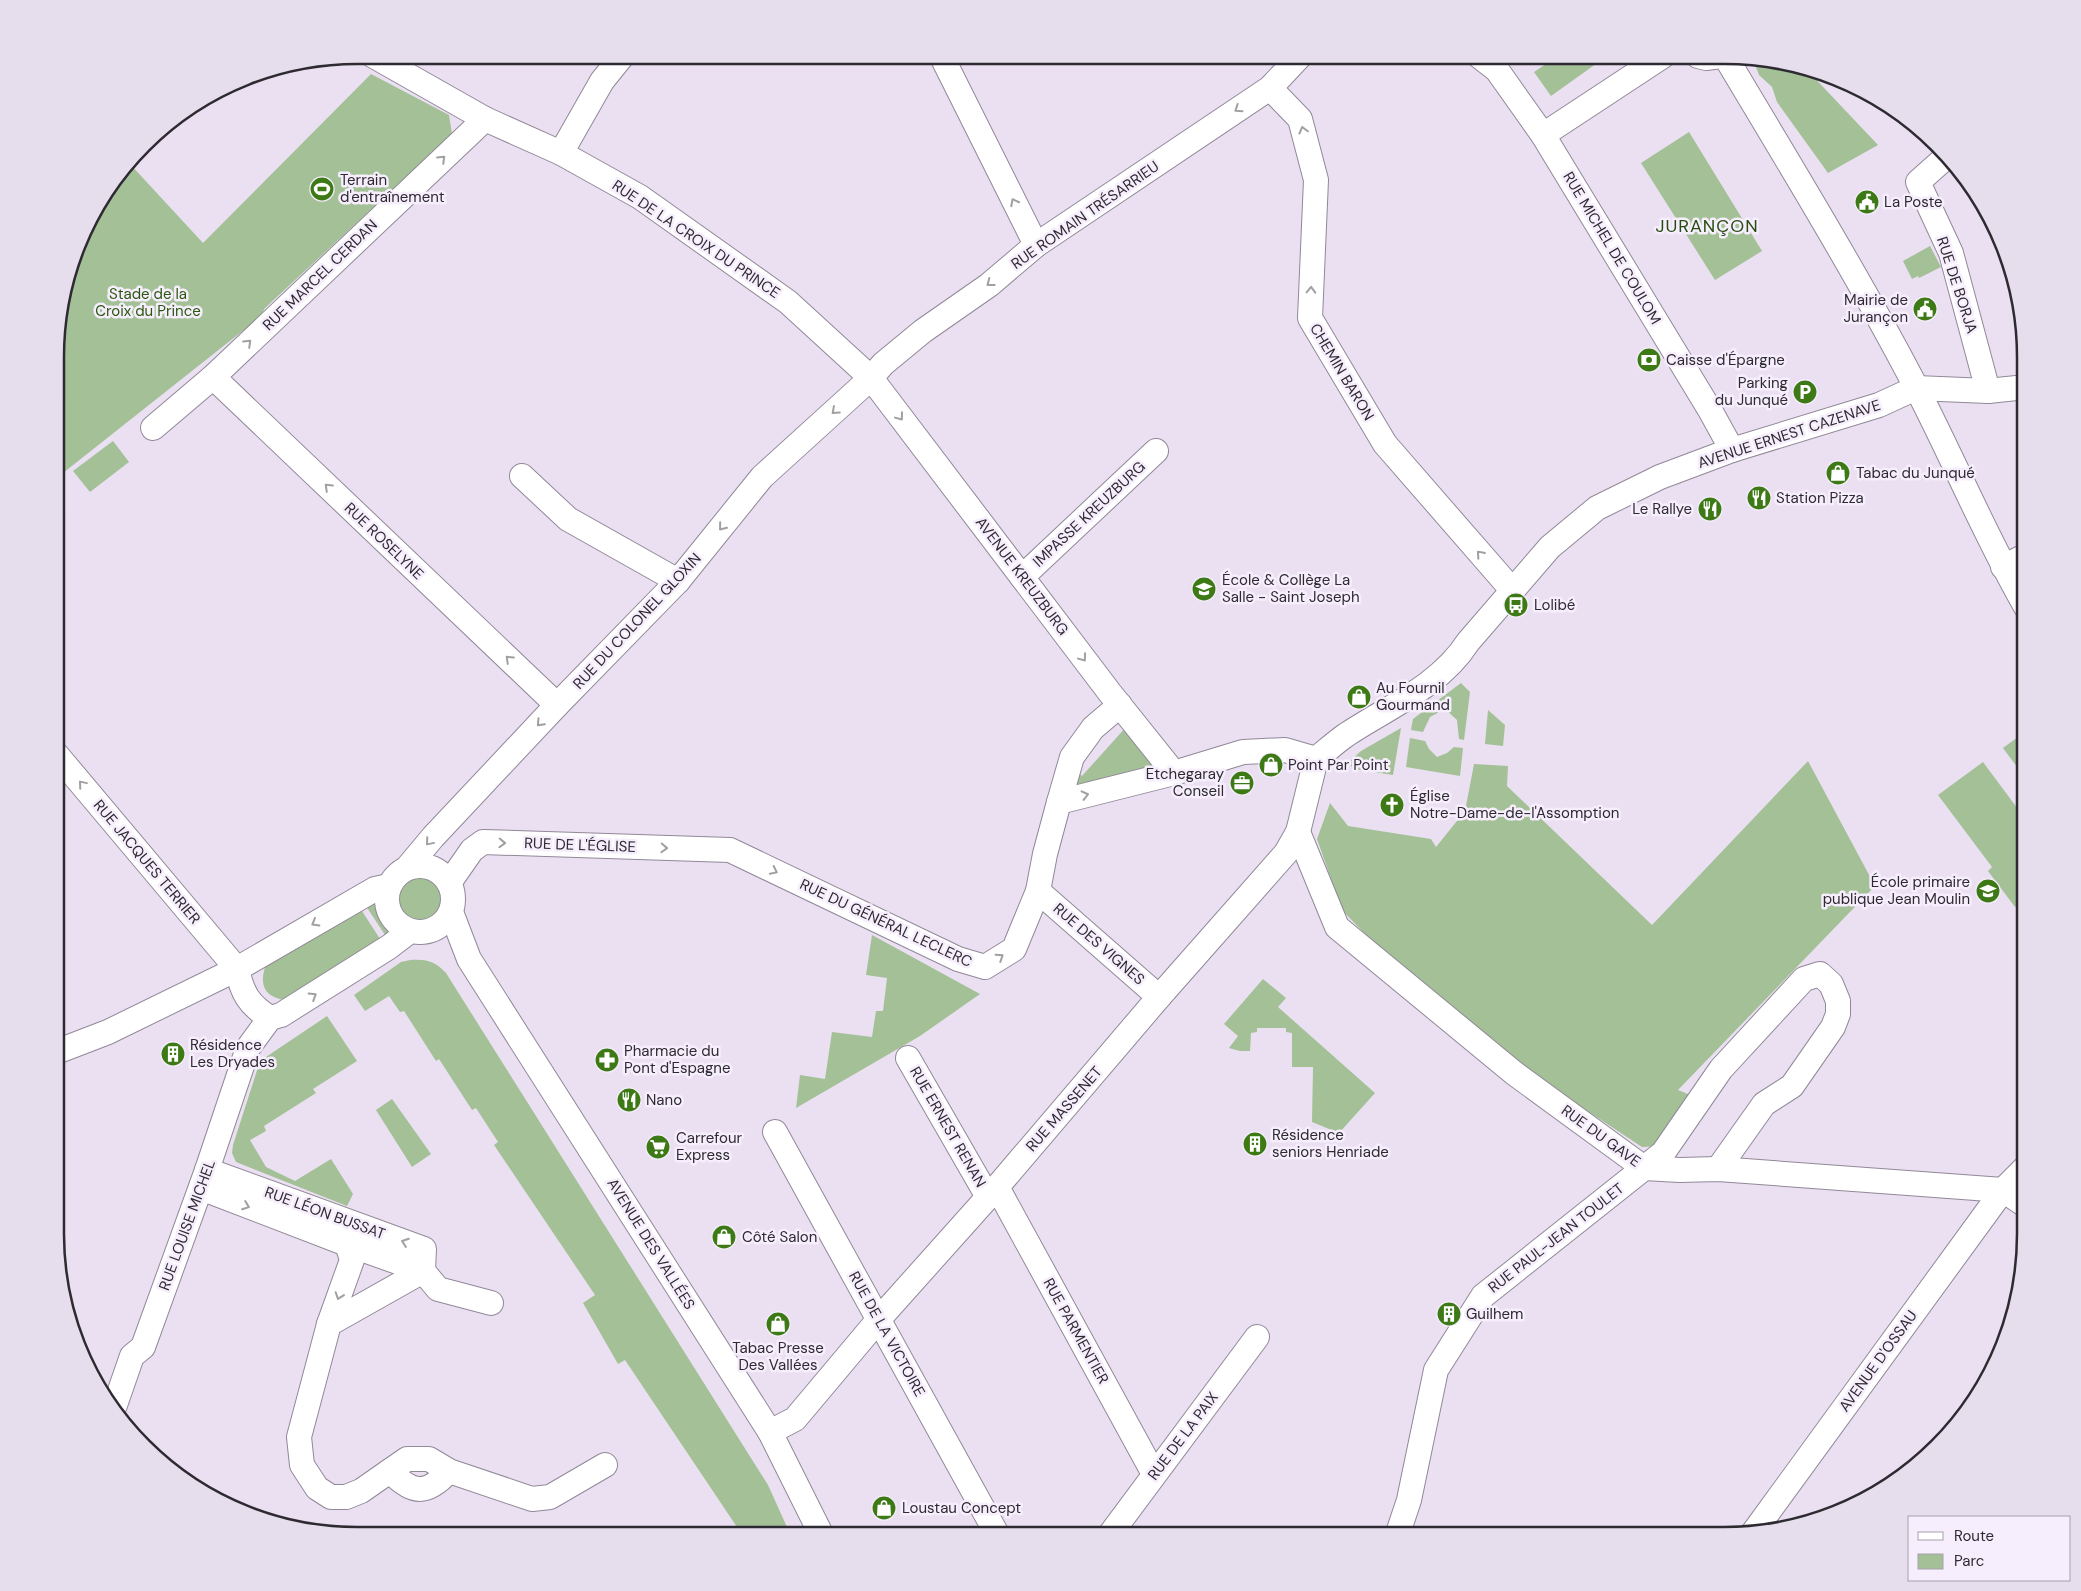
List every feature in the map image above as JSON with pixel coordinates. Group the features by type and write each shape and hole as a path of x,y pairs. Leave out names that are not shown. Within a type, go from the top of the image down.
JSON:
{"street":[{"name":"RUE DE LA CROIX DU PRINCE","path":"388,64 485,119 561,153 640,197 788,302 871,378"},
{"path":"561,153 602,81 616,64"},
{"path":"945,64 1036,245"},
{"name":"RUE ROMAIN TRÉSARRIEU","path":"871,378 883,364 923,331 989,285 1036,245 1270,88 1293,64"},
{"name":"RUE MICHEL DE COULOM","path":"1489,64 1497,70 1543,135 1710,410 1732,450"},
{"path":"1543,135 1651,64"},
{"path":"1730,64 1820,215 1916,388 2002,566 2017,592"},
{"name":"CHEMIN BARON","path":"1270,88 1300,119 1316,180 1310,318 1385,444 1513,591"},
{"name":"RUE MARCEL CERDAN","path":"153,428 213,377 485,119"},
{"name":"RUE DE BORJA","path":"1942,160 1918,182 1951,253 1988,391"},
{"name":"RUE ROSELYNE","path":"213,377 557,705"},
{"name":"AVENUE KREUZBURG","path":"871,378 1174,773"},
{"name":"RUE DU COLONEL GLOXIN","path":"407,868 433,837 557,705 678,581 762,477 871,378"},
{"path":"1916,388 1988,391 2017,388"},
{"name":"AVENUE ERNEST CAZENAVE","path":"1513,591 1550,547 1597,508 1660,477 1732,450 1879,405 1916,388"},
{"name":"IMPASSE KREUZBURG","path":"1022,577 1156,451"},
{"path":"522,476 568,519 678,581"},
{"path":"2002,566 2017,560"},
{"path":"1059,802 1174,773 1243,752 1285,750 1316,759 1346,735 1414,694 1453,661 1513,591"},
{"name":"RUE DU GÉNÉRAL LECLERC","path":"730,850 958,959 985,967 1014,948 1038,891 1045,854 1072,757 1093,728 1120,705"},
{"name":"RUE MASSENET","path":"770,1432 795,1419 879,1319 992,1192 1159,997 1286,853 1298,832 1316,759"},
{"name":"RUE JACQUES TERRIER","path":"64,763 237,969"},
{"name":"RUE DU GAVE","path":"1298,832 1337,927 1514,1073 1644,1168 1680,1170 1718,1169 2002,1190 2017,1200"},
{"name":"RUE DE L'ÉGLISE","path":"449,883 472,850 482,842 730,850"},
{"path":"419,866 431,868 441,873 449,883 453,897 451,912 444,922 434,930 422,933 410,931 400,926 392,918 387,908 386,897 389,886 396,875 407,868 419,866"},
{"path":"64,1049 108,1032 237,969 375,889 389,886"},
{"name":"RUE DES VIGNES","path":"1038,891 1159,997"},
{"name":"AVENUE DES VALLÉES","path":"451,912 469,959 770,1432 818,1527"},
{"name":"AVENUE DES VALLÉES","path":"434,930 469,959"},
{"path":"237,969 241,989 263,1014 282,1016 389,947 410,931"},
{"name":"RUE PAUL-JEAN TOULET","path":"1400,1527 1409,1500 1436,1370 1483,1296 1663,1153 1722,1069 1804,979 1820,974 1831,984 1838,1001 1838,1014 1833,1027 1792,1086 1764,1104 1718,1169"},
{"name":"RUE LOUISE MICHEL","path":"122,1410 146,1358 143,1346 252,1040 263,1014"},
{"name":"RUE ERNEST RENAN","path":"908,1058 992,1192"},
{"name":"RUE DE LA VICTOIRE","path":"775,1132 993,1527"},
{"name":"AVENUE D'OSSAU","path":"1758,1525 2002,1190 2017,1176"},
{"name":"RUE LÉON BUSSAT","path":"204,1179 347,1244 352,1260 329,1324 299,1437 302,1465 317,1488 331,1497 346,1497 361,1491 408,1459 421,1458 429,1459 449,1472 532,1499 550,1497 606,1465"},
{"name":"RUE LÉON BUSSAT","path":"204,1179 424,1249 423,1270"},
{"name":"RUE PARMENTIER","path":"992,1192 1154,1474"},
{"path":"347,1244 423,1270 438,1289 492,1303"},
{"path":"329,1324 423,1270"},
{"name":"RUE DE LA PAIX","path":"1116,1527 1257,1337"}],"green space":[{"path":"1546,64 1596,64 1551,96 1534,72"},
{"path":"1756,65 1782,69 1814,78 1878,145 1828,173 1777,102 1772,87 1759,75"},
{"name":"Stade de la Croix du Prince","path":"371,74 449,115 452,134 265,308 259,318 64,472 64,337 69,299 79,262 94,227 113,194 133,167 203,243"},
{"path":"1689,132 1762,251 1715,280 1641,163"},
{"path":"1930,246 1941,267 1919,278 1918,276 1912,279 1903,261"},
{"path":"113,441 129,462 90,492 73,471"},
{"path":"1461,683 1470,692 1464,740 1459,739 1457,720 1445,709 1430,717 1423,732 1411,730 1413,719"},
{"path":"1488,710 1505,725 1503,746 1485,744"},
{"path":"1127,726 1157,766 1141,776 1134,770 1073,787 1076,770 1082,776"},
{"path":"1401,728 1393,775 1354,769 1348,763 1361,751"},
{"path":"1410,738 1425,741 1429,749 1437,757 1447,753 1454,747 1463,748 1460,776 1406,767"},
{"path":"2017,738 2017,767 2003,748"},
{"path":"1808,761 1875,886 1678,1090 1693,1096 1660,1146 1642,1147 1521,1067 1366,935 1342,910 1317,839 1330,803 1348,826 1431,839 1436,847 1465,811 1474,764 1508,766 1507,786 1652,925"},
{"path":"1983,762 2017,808 2017,906 2015,907 1988,871 1992,867 1938,795"},
{"path":"419,876 432,880 438,886 442,899 438,912 432,918 419,922 406,918 400,912 396,899 400,886 406,880"},
{"path":"379,898 379,912 393,932 389,941 364,903"},
{"path":"360,908 382,942 291,1001 277,998 267,992 263,982 265,967"},
{"path":"872,935 980,994 920,1036 796,1108 800,1075 825,1079 832,1032 872,1037 876,1011 883,1011 887,978 866,975"},
{"path":"421,960 430,962 446,973 768,1485 787,1527 737,1527 625,1360 618,1364 583,1303 595,1295 494,1145 498,1142 476,1108 472,1110 439,1059 436,1061 404,1011 400,1012 389,996 365,1011 354,995 401,962"},
{"path":"1263,979 1286,998 1278,1007 1375,1093 1339,1133 1312,1122 1313,1067 1292,1067 1292,1033 1286,1032 1286,1028 1257,1028 1257,1032 1251,1033 1250,1051 1229,1048 1238,1036 1224,1024"},
{"path":"327,1016 357,1061 313,1089 316,1093 264,1126 266,1131 250,1140 266,1167 295,1181 331,1159 353,1194 347,1206 236,1162 232,1153 260,1061"},
{"path":"392,1099 431,1154 412,1167 376,1110"}],"place":[{"name":"Terrain d'entraînement","path":"322,189"},
{"name":"La Poste","path":"1867,202"},
{"name":"Mairie de Jurançon","path":"1925,309"},
{"name":"Caisse d'Épargne","path":"1649,360"},
{"name":"Parking du Junqué","path":"1805,392"},
{"name":"Tabac du Junqué","path":"1838,473"},
{"name":"Station Pizza","path":"1759,498"},
{"name":"Le Rallye","path":"1710,509"},
{"name":"École & Collège La Salle - Saint Joseph","path":"1204,589"},
{"name":"Lolibé","path":"1516,605"},
{"name":"Au Fournil Gourmand","path":"1359,697"},
{"name":"Point Par Point","path":"1271,765"},
{"name":"Etchegaray Conseil","path":"1242,783"},
{"name":"Église Notre-Dame-de-l'Assomption","path":"1392,805"},
{"name":"École primaire publique Jean Moulin","path":"1988,891"},
{"name":"Résidence Les Dryades","path":"173,1054"},
{"name":"Pharmacie du Pont d'Espagne","path":"607,1060"},
{"name":"Nano","path":"629,1100"},
{"name":"Résidence seniors Henriade","path":"1255,1144"},
{"name":"Carrefour Express","path":"658,1147"},
{"name":"Côté Salon","path":"724,1237"},
{"name":"Guilhem","path":"1449,1314"},
{"name":"Tabac Presse Des Vallées","path":"778,1324"},
{"name":"Loustau Concept","path":"884,1508"}],"district":[{"name":"JURANÇON","path":"1707,226"}]}
